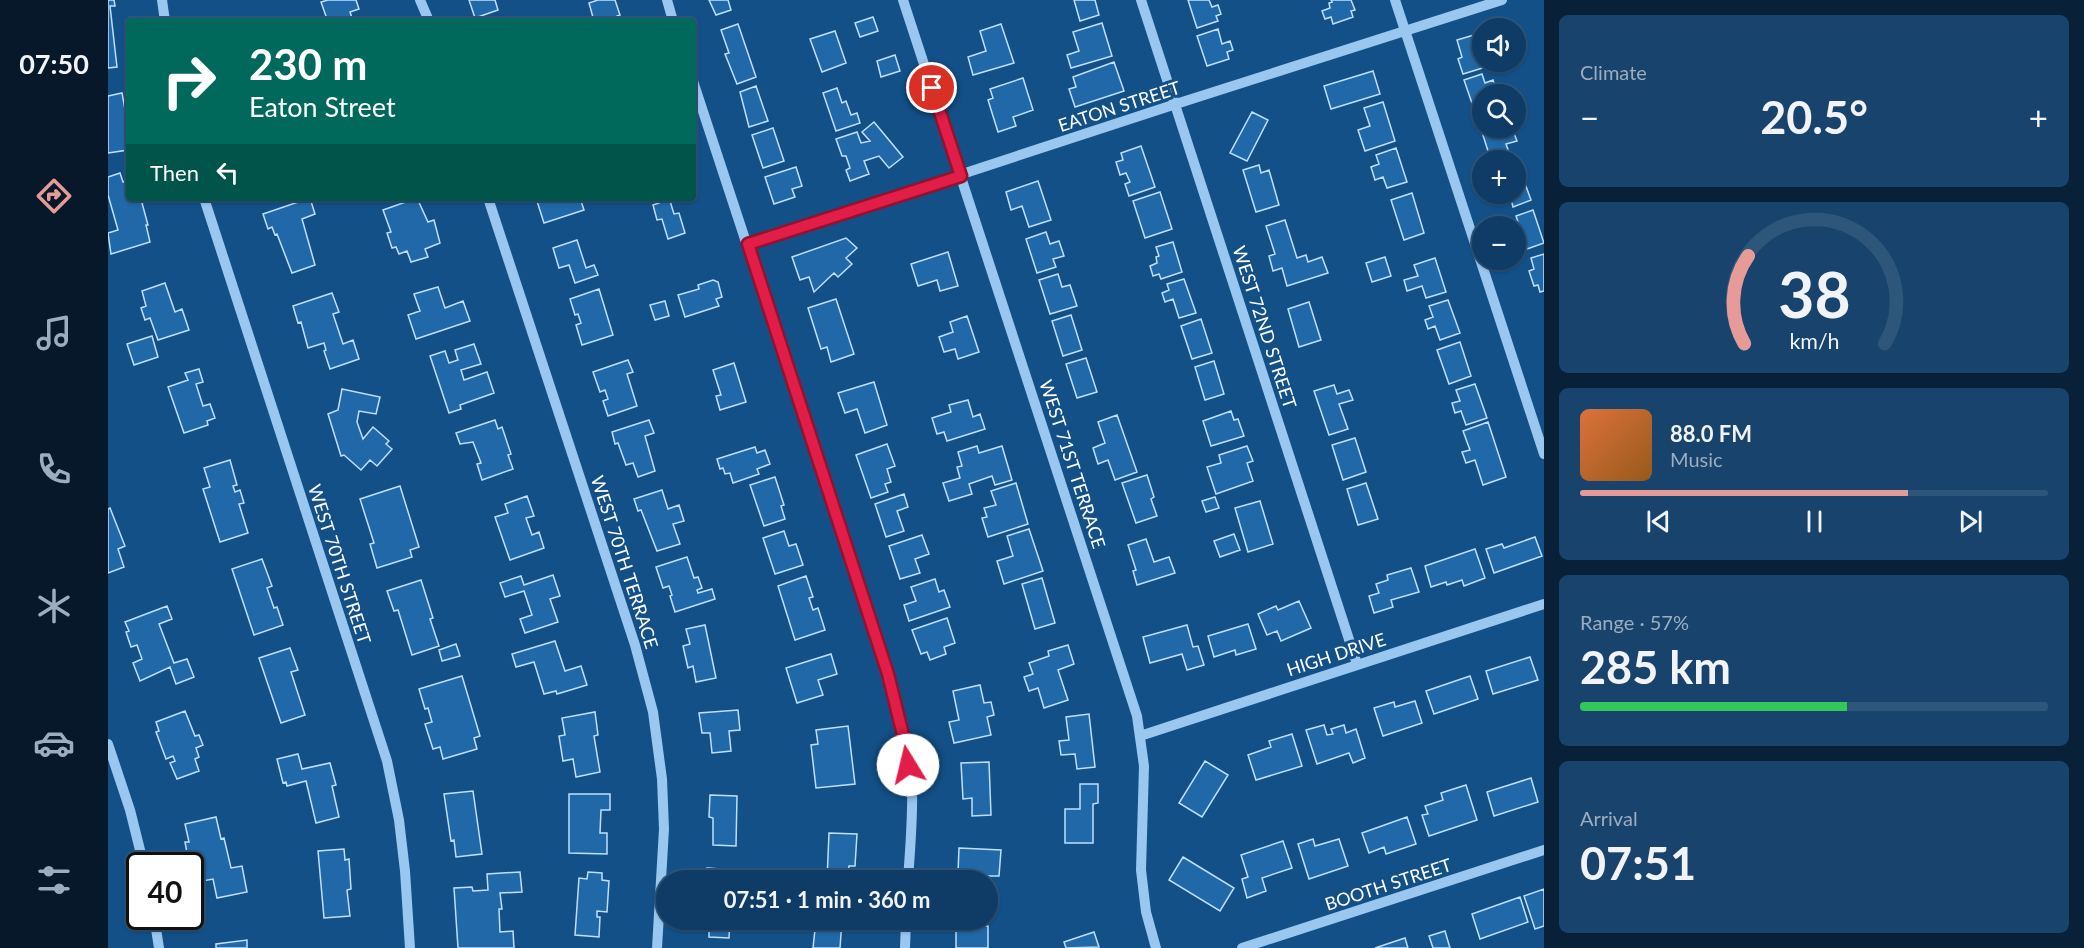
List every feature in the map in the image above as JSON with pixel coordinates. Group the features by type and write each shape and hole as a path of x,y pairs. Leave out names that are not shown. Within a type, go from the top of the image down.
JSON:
{"street":[{"path":"162,0 165,18"},
{"path":"420,0 428,18"},
{"path":"667,0 673,18"},
{"name":"WEST 71ST TERRACE","path":"903,0 1131,696 1144,766 1141,870 1146,912 1156,948"},
{"name":"WEST 72ND STREET","path":"1141,0 1356,664"},
{"path":"1395,0 1544,454"},
{"name":"EATON STREET","path":"748,244 1502,0"},
{"path":"696,90 888,674 905,743 912,786 908,870"},
{"name":"WEST 70TH STREET","path":"205,201 387,761 399,820 410,948"},
{"name":"WEST 70TH TERRACE","path":"489,201 635,645 653,712 662,779 664,829 657,948"},
{"name":"HIGH DRIVE","path":"1140,736 1544,604"},
{"path":"108,744 130,810 140,852"},
{"name":"BOOTH STREET","path":"1242,948 1544,850"},
{"path":"156,930 159,948"},
{"path":"905,948 906,930"}],"building":[{"path":"108,0 114,0 115,6 110,6 117,67 108,68"},
{"path":"356,0 359,9 350,12 352,18 327,18 321,2"},
{"path":"469,0 495,0 498,10 475,18"},
{"path":"598,0 615,0 620,15 617,18 593,18 589,3"},
{"path":"709,0 728,0 731,10 716,15"},
{"path":"1074,0 1095,0 1099,15 1080,21"},
{"path":"1188,0 1209,0 1212,7 1218,5 1221,14 1216,16 1218,21 1197,28"},
{"path":"1331,0 1351,0 1355,10 1351,11 1353,17 1333,24 1331,17 1325,19 1322,11 1330,8"},
{"path":"873,17 878,31 860,37 855,23"},
{"path":"1102,23 1112,56 1071,68 1067,55 1079,51 1073,32"},
{"path":"738,24 756,77 737,84 725,54 729,53 721,30"},
{"path":"1001,24 1014,63 973,75 968,57 986,51 980,31"},
{"path":"1218,29 1222,44 1230,41 1233,50 1227,52 1229,59 1207,66 1197,36"},
{"path":"835,31 846,63 822,72 810,39"},
{"path":"1472,36 1472,71 1463,74 1458,59 1462,57 1457,40"},
{"path":"895,55 900,71 881,77 877,61"},
{"path":"1114,62 1124,91 1075,107 1069,89 1076,87 1073,77"},
{"path":"1373,71 1380,94 1331,109 1324,86"},
{"path":"1482,74 1485,83 1493,80 1494,84 1472,84 1472,103 1464,80"},
{"path":"1023,78 1033,110 1013,117 1016,126 998,132 988,100 993,98 990,89"},
{"path":"756,86 768,121 749,127 740,92"},
{"path":"837,88 842,103 846,101 851,115 857,113 860,123 836,131 823,93"},
{"path":"122,93 126,115 126,150 108,153 108,96"},
{"path":"1383,102 1395,141 1365,151 1358,130 1370,126 1364,108"},
{"path":"1252,112 1268,120 1247,161 1230,153"},
{"path":"874,122 903,157 889,168 879,156 864,161 869,174 850,181 846,170 850,168 846,156 842,156 836,139 857,132 861,143 870,141 862,132"},
{"path":"773,128 784,161 763,168 752,135"},
{"path":"1484,138 1516,138 1517,141 1506,144 1508,150 1488,150"},
{"path":"1141,146 1155,187 1129,196 1125,184 1130,182 1126,173 1120,175 1116,162 1123,160 1121,153"},
{"path":"1396,148 1407,182 1387,188 1383,177 1375,180 1371,167 1379,164 1376,155"},
{"path":"1259,165 1261,173 1269,170 1279,205 1256,212 1243,170"},
{"path":"796,167 802,186 792,189 795,197 774,204 765,177"},
{"path":"120,173 123,182 126,181 126,201 144,201 142,203 150,242 111,254 108,233 118,230 108,195 108,177"},
{"path":"1038,181 1051,220 1029,227 1022,206 1011,210 1006,192"},
{"path":"1526,186 1531,200 1526,202"},
{"path":"1160,192 1172,229 1145,238 1133,201"},
{"path":"1412,193 1424,233 1404,240 1391,200"},
{"path":"301,201 311,201 315,214 302,219 315,265 292,273 277,234 275,235 272,227 268,229 263,214"},
{"path":"408,201 418,201 428,222 434,220 440,243 425,249 428,257 411,262 407,251 399,254 396,247 392,248 387,233 391,232 383,210"},
{"path":"537,201 581,201 584,210 544,223"},
{"path":"658,201 670,201 674,214 679,213 685,233 668,239 662,219 657,220 653,205 659,203"},
{"path":"1533,210 1544,243 1527,249 1526,216 1516,216"},
{"path":"1285,220 1297,258 1306,255 1308,262 1322,257 1328,273 1287,286 1282,268 1273,271 1269,256 1275,254 1266,226"},
{"path":"1046,232 1050,244 1059,241 1064,256 1053,259 1056,267 1037,273 1026,239"},
{"path":"846,238 857,248 846,258 852,264 838,277 834,273 814,292 809,277 800,280 792,257"},
{"path":"577,240 586,268 594,265 598,275 575,283 569,265 559,268 553,248"},
{"path":"1173,242 1182,272 1161,279 1159,274 1153,276 1150,266 1157,263 1156,257 1159,256 1156,247"},
{"path":"948,252 958,286 940,291 937,280 918,286 911,264"},
{"path":"1544,254 1544,291 1540,292 1538,285 1534,286 1529,271 1534,269 1531,258"},
{"path":"1385,257 1391,276 1372,282 1366,263"},
{"path":"1435,258 1446,292 1426,298 1422,286 1407,291 1404,280 1418,276 1414,265"},
{"path":"1058,274 1062,287 1070,285 1077,306 1050,314 1039,280"},
{"path":"1184,279 1196,313 1179,318 1173,299 1165,302 1162,293 1169,290 1167,284"},
{"path":"713,280 718,282 722,297 716,299 719,306 685,317 678,295 699,289 698,285"},
{"path":"165,283 175,312 182,309 189,330 158,340 150,318 145,320 141,308 146,306 142,291"},
{"path":"438,287 445,308 463,301 470,321 416,339 408,315 420,311 414,294"},
{"path":"599,289 613,335 582,345 576,325 581,323 578,314 575,315 570,299"},
{"path":"332,293 339,312 333,314 343,344 353,340 359,359 330,369 324,343 308,348 301,322 298,323 293,306"},
{"path":"836,299 854,354 831,362 827,347 821,349 808,308"},
{"path":"1448,300 1460,333 1440,340 1435,326 1428,329 1425,320 1433,317 1429,306"},
{"path":"665,301 669,316 655,320 650,305"},
{"path":"1309,302 1321,340 1299,347 1288,309"},
{"path":"1071,315 1082,350 1063,356 1052,321"},
{"path":"967,316 979,352 958,359 955,349 944,352 939,337 953,332 950,322"},
{"path":"1201,319 1212,353 1192,359 1181,326"},
{"path":"152,336 158,357 134,365 127,344"},
{"path":"1460,342 1471,376 1449,384 1437,350"},
{"path":"474,344 481,364 461,370 464,380 487,372 494,393 460,405 461,409 449,413 430,356 445,351 449,363 458,360 455,350"},
{"path":"1086,358 1097,392 1077,398 1066,364"},
{"path":"628,360 633,372 627,374 637,406 608,416 603,401 608,399 605,390 600,392 593,372"},
{"path":"1214,361 1224,394 1205,400 1195,367"},
{"path":"734,363 746,402 720,410 716,396 721,395 713,370"},
{"path":"199,369 203,382 196,384 203,406 210,404 215,418 207,421 208,425 184,433 168,387 188,380 185,373"},
{"path":"874,382 887,425 865,433 857,409 845,413 838,393"},
{"path":"1475,384 1487,418 1466,425 1461,411 1455,413 1452,403 1460,401 1456,390"},
{"path":"1334,385 1337,394 1349,390 1353,400 1339,404 1348,429 1329,435 1314,391"},
{"path":"342,389 380,397 376,414 359,411 357,422 363,439 373,427 389,441 386,444 392,449 377,466 370,460 361,470 344,455 341,456 328,414 338,410"},
{"path":"968,400 973,417 980,414 985,429 947,441 944,432 937,434 932,418 951,412 949,405"},
{"path":"1231,411 1234,420 1238,419 1244,436 1211,446 1203,421"},
{"path":"1117,415 1137,472 1115,480 1108,460 1098,464 1093,448 1105,443 1098,422"},
{"path":"495,420 498,429 502,427 511,454 508,455 513,469 482,480 477,464 481,463 473,442 460,444 456,433"},
{"path":"649,420 654,433 645,436 655,471 638,477 633,463 626,465 618,443 615,444 612,432"},
{"path":"1488,422 1506,477 1483,485 1475,460 1466,463 1462,452 1470,450 1463,431"},
{"path":"1355,438 1366,472 1343,480 1332,445"},
{"path":"887,444 895,466 887,469 891,482 885,484 888,492 871,498 856,455"},
{"path":"977,446 979,453 1002,446 1012,480 995,485 992,476 969,484 972,494 949,501 943,483 960,478 957,467 962,466 958,452"},
{"path":"1247,446 1253,461 1247,463 1253,481 1216,494 1207,467 1221,463 1219,455"},
{"path":"755,447 757,453 765,450 770,464 757,469 759,474 733,483 730,473 725,474 723,468 720,469 717,459"},
{"path":"230,460 237,485 233,486 235,492 240,490 244,503 239,504 248,533 220,542 203,489 210,487 204,468"},
{"path":"1147,475 1154,497 1151,499 1157,516 1136,523 1122,483"},
{"path":"775,477 784,505 781,506 785,519 764,526 750,485"},
{"path":"1016,483 1028,524 988,537 982,518 987,517 984,508 996,505 991,491"},
{"path":"1366,483 1378,519 1358,525 1347,489"},
{"path":"400,486 419,547 410,550 412,557 377,568 370,544 374,543 360,499"},
{"path":"662,490 668,509 679,505 684,521 673,524 680,544 657,551 641,510 638,511 634,499"},
{"path":"904,494 908,507 897,511 904,531 886,537 875,504"},
{"path":"527,496 534,516 526,518 532,535 539,532 544,548 510,560 495,517 508,513 505,504"},
{"path":"1215,497 1219,508 1206,512 1202,501"},
{"path":"1260,501 1273,544 1248,552 1235,508"},
{"path":"110,508 125,546 118,549 124,567 108,573 108,509"},
{"path":"1029,529 1043,571 1004,584 997,561 1013,556 1007,536"},
{"path":"784,531 789,546 796,544 803,565 775,574 763,538"},
{"path":"1234,534 1240,550 1220,557 1214,541"},
{"path":"922,535 929,554 915,559 920,573 900,579 889,546"},
{"path":"1535,537 1542,556 1494,573 1486,549 1502,544 1504,548"},
{"path":"1146,539 1154,562 1169,557 1175,573 1137,585 1133,571 1136,570 1128,545"},
{"path":"1475,549 1485,578 1464,586 1462,580 1431,587 1425,566"},
{"path":"687,557 694,578 698,577 702,588 697,590 698,593 712,589 715,599 675,612 669,586 663,588 656,567"},
{"path":"262,559 272,586 267,588 283,625 254,635 232,569"},
{"path":"1411,568 1419,592 1391,600 1393,607 1374,613 1369,596 1379,593 1376,584 1388,580 1387,575"},
{"path":"553,575 560,596 550,599 558,622 525,633 520,619 532,615 524,591 505,597 500,583 521,576 524,585"},
{"path":"806,576 813,597 809,598 813,610 818,608 825,630 795,640 778,586"},
{"path":"1042,578 1055,623 1035,629 1022,584"},
{"path":"935,579 939,592 944,590 950,607 909,621 904,605 916,601 911,587"},
{"path":"421,580 439,646 412,655 398,610 394,611 387,591"},
{"path":"1299,601 1311,628 1281,641 1277,631 1267,635 1258,614 1276,606 1278,610"},
{"path":"167,606 172,619 159,624 174,663 187,659 194,677 176,684 170,667 140,681 133,663 142,659 137,645 131,647 125,622"},
{"path":"947,618 955,643 944,647 946,654 930,660 927,652 921,654 912,630"},
{"path":"1248,624 1256,649 1236,655 1235,650 1214,657 1208,636"},
{"path":"705,625 716,678 696,682 693,666 688,668 683,646 690,644 686,629"},
{"path":"1187,625 1193,647 1198,646 1204,665 1187,670 1182,654 1150,663 1143,637"},
{"path":"555,641 565,671 581,666 587,685 557,694 556,691 544,694 534,662 516,667 512,654"},
{"path":"456,644 460,656 442,661 439,650"},
{"path":"1068,645 1074,664 1058,670 1068,700 1044,708 1038,688 1029,691 1024,677 1033,674 1029,663 1049,656 1048,651"},
{"path":"290,648 298,670 291,672 305,715 281,723 259,658"},
{"path":"831,654 837,674 818,680 823,695 797,703 786,668"},
{"path":"1530,657 1538,680 1493,694 1486,671"},
{"path":"462,676 480,736 474,738 477,749 443,759 440,747 433,749 425,724 432,722 419,689"},
{"path":"1470,676 1478,699 1434,714 1426,691"},
{"path":"980,685 984,703 991,702 994,715 987,717 991,735 954,743 949,722 959,720 953,691"},
{"path":"1415,701 1422,723 1383,736 1374,708 1394,702 1395,707"},
{"path":"738,710 740,730 729,731 731,751 712,753 710,733 702,733 699,713"},
{"path":"185,711 195,736 199,735 203,745 196,748 199,757 195,759 199,771 177,779 170,763 175,761 173,756 166,759 156,732 159,731 156,722"},
{"path":"595,712 598,735 594,736 600,772 576,777 573,759 563,761 559,736 565,735 562,718"},
{"path":"1089,714 1095,767 1077,769 1075,754 1061,755 1059,741 1069,740 1066,717"},
{"path":"1324,725 1327,735 1333,734 1331,729 1344,725 1346,733 1356,729 1365,758 1353,763 1349,753 1317,764 1306,730"},
{"path":"848,726 855,784 816,788 811,745 818,744 816,730"},
{"path":"1292,734 1302,766 1256,780 1248,755 1271,747 1269,741"},
{"path":"298,754 302,769 330,763 336,785 332,786 339,817 316,823 306,781 287,786 286,782 283,783 277,759"},
{"path":"1205,761 1228,775 1202,817 1179,803"},
{"path":"989,762 991,815 972,816 972,798 963,799 961,763"},
{"path":"1531,778 1538,802 1494,816 1487,792"},
{"path":"1080,784 1098,784 1098,803 1093,804 1093,843 1065,843 1065,809 1080,809"},
{"path":"1466,785 1477,820 1429,836 1422,815 1428,814 1425,806 1443,800 1441,793"},
{"path":"473,791 482,854 456,857 454,840 451,841 444,794"},
{"path":"569,794 610,794 610,810 601,810 600,833 607,833 607,854 569,853"},
{"path":"710,795 737,796 736,846 713,845 713,818 709,817"},
{"path":"216,817 231,868 242,866 247,892 217,898 213,879 204,881 204,852 187,852 185,842 189,842 185,824"},
{"path":"1407,817 1416,844 1386,854 1384,847 1369,853 1362,833"},
{"path":"829,833 857,834 855,866 849,866 849,870 827,870"},
{"path":"1313,839 1315,846 1339,839 1348,866 1309,879 1298,844"},
{"path":"1283,841 1292,868 1262,878 1266,891 1247,898 1242,879 1248,877 1241,855"},
{"path":"959,848 1001,850 999,876 998,870 958,870"},
{"path":"344,849 345,860 349,859 351,889 347,890 350,916 324,918 318,851"},
{"path":"1183,857 1234,888 1220,911 1169,880"},
{"path":"707,868 734,870 707,870"},
{"path":"520,872 522,892 500,893 502,909 499,909 500,932 513,931 514,948 458,948 454,888 472,887 473,891 488,890 487,874"},
{"path":"588,872 602,873 602,880 609,881 607,912 597,911 597,917 600,917 599,937 575,935 579,878 587,879"},
{"path":"1544,889 1544,926 1535,929 1524,896"},
{"path":"1520,897 1528,922 1480,939 1472,914"},
{"path":"709,930 729,930 729,938 709,937"},
{"path":"815,930 841,930 840,948 813,948"},
{"path":"956,930 988,930 988,948 956,948"},
{"path":"1445,931 1450,948 1433,948 1429,936"},
{"path":"1094,932 1099,947 1066,948 1064,942"},
{"path":"1405,938 1408,948 1375,948"},
{"path":"247,940 247,948 216,948 216,944"}],"route":[{"path":"908,765 898,711 888,674 748,244 961,176 932,88"}]}
